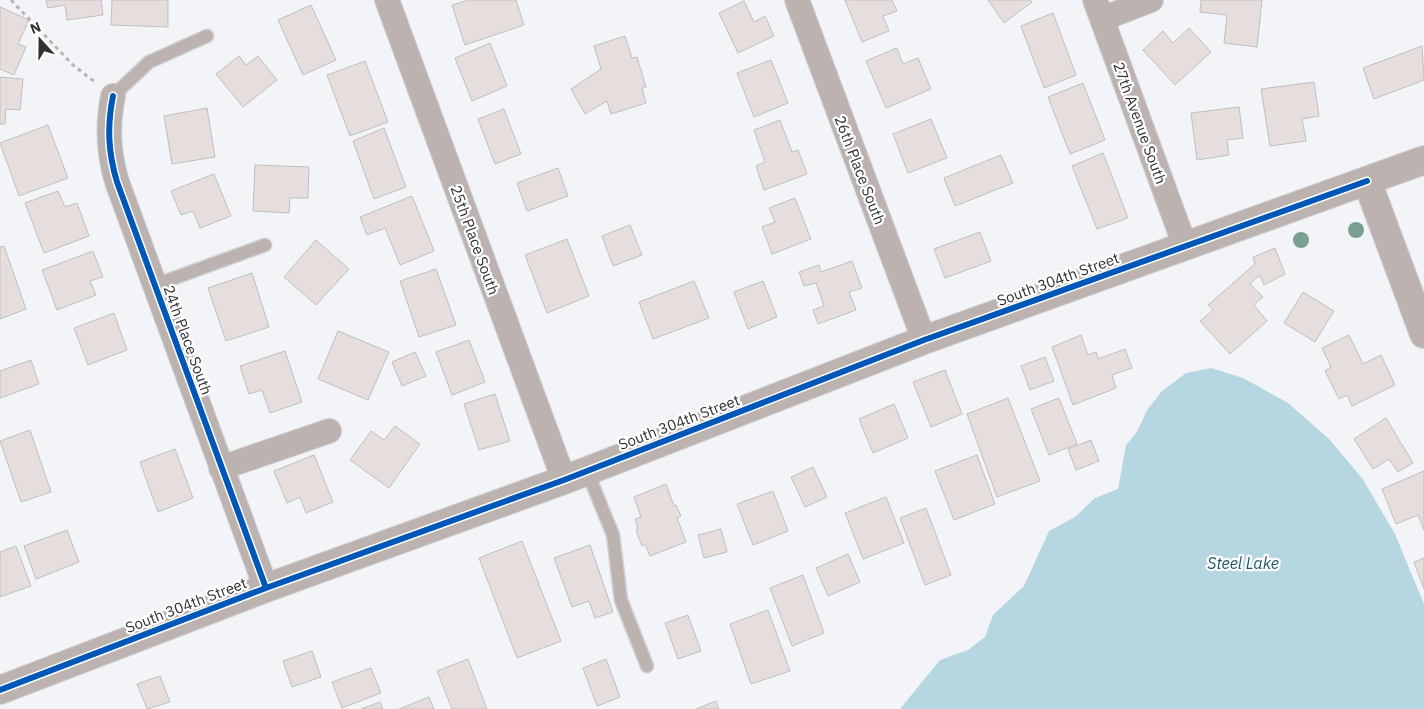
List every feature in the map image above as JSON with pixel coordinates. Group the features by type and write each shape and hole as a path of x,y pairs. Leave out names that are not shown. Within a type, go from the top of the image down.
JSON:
{"street":[{"name":"25th Place South","path":"387,0 575,475"},
{"name":"26th Place South","path":"797,0 924,340"},
{"path":"1099,10 1151,0"},
{"name":"27th Avenue South","path":"1099,10 1185,246"},
{"name":"24th Place South","path":"113,96 108,120 112,161 155,285 266,588"},
{"name":"South 304th Street","path":"0,690 266,588 575,475 924,340 1424,160"},
{"path":"1368,181 1424,334"},
{"path":"221,468 329,431"}],"lane":[{"path":"113,96 149,62 207,36"},
{"path":"155,285 265,245"},
{"path":"575,475 613,535 620,600 647,666"}],"path":[{"path":"11,0 73,65 113,96"}],"water":[{"name":"Steel Lake","path":"1211,368 1243,378 1288,403 1329,439 1362,478 1395,534 1424,604 1424,709 900,709 940,660 968,650 985,637 993,615 1024,586 1049,531 1075,517 1095,498 1118,489 1126,445 1137,432 1147,410 1162,391 1186,373"}],"building":[{"path":"46,0 101,0 103,15 67,20 65,5 48,8"},
{"path":"112,0 168,0 168,27 111,25"},
{"path":"469,0 516,0 524,25 465,45 452,5"},
{"path":"845,0 892,0 897,11 883,16 889,31 862,42"},
{"path":"988,0 1030,0 1032,2 1004,23"},
{"path":"1201,0 1262,0 1257,47 1224,43 1227,15 1200,12"},
{"path":"744,1 754,22 765,16 774,36 738,53 719,13"},
{"path":"311,5 336,60 303,75 278,20"},
{"path":"0,7 29,20 18,44 26,47 14,75 0,69"},
{"path":"1053,13 1076,75 1044,88 1021,26"},
{"path":"1189,28 1211,52 1175,85 1143,50 1163,31 1173,43"},
{"path":"625,36 632,58 637,57 646,87 642,88 646,103 611,114 607,101 585,114 571,89 601,69 594,46"},
{"path":"490,43 507,86 472,101 455,58"},
{"path":"1422,46 1424,80 1374,99 1363,68"},
{"path":"897,48 903,64 918,58 931,89 886,108 866,61"},
{"path":"239,56 246,65 258,56 277,80 243,107 216,74"},
{"path":"771,60 788,103 754,117 737,73"},
{"path":"365,61 388,122 350,136 327,75"},
{"path":"0,77 23,79 20,110 6,109 5,124 0,124"},
{"path":"1314,82 1319,116 1302,119 1306,141 1270,146 1261,89"},
{"path":"1083,83 1105,140 1070,154 1048,97"},
{"path":"1239,107 1243,138 1227,140 1229,155 1197,160 1191,113"},
{"path":"207,108 215,157 172,164 164,116"},
{"path":"504,109 521,154 495,164 478,119"},
{"path":"931,119 947,158 908,173 893,134"},
{"path":"780,120 792,152 798,150 807,174 764,190 756,166 765,162 754,130"},
{"path":"48,125 68,178 19,196 0,143"},
{"path":"384,128 406,187 374,199 353,141"},
{"path":"1103,153 1128,218 1097,229 1072,166"},
{"path":"1001,155 1013,183 955,206 944,178"},
{"path":"255,165 309,167 308,198 290,198 289,213 253,211"},
{"path":"558,168 568,196 527,211 517,183"},
{"path":"214,174 231,216 200,228 193,211 181,215 171,191"},
{"path":"58,191 65,207 77,203 89,236 44,253 25,203"},
{"path":"412,196 434,251 400,265 385,228 367,235 360,217"},
{"path":"795,198 811,239 772,254 762,227 775,222 769,208"},
{"path":"630,225 642,255 613,266 602,236"},
{"path":"980,232 991,261 945,278 934,249"},
{"path":"567,239 589,296 547,313 525,255"},
{"path":"316,240 349,269 316,305 284,277"},
{"path":"4,246 26,309 0,319 0,247"},
{"path":"1275,248 1285,274 1264,285 1260,275 1250,284 1263,297 1254,305 1267,321 1230,354 1200,321 1213,310 1208,305 1255,264 1253,257"},
{"path":"93,251 103,277 90,281 96,295 57,310 42,270"},
{"path":"852,261 862,288 849,292 856,310 818,324 813,310 824,306 816,283 804,286 799,272 819,265 821,272"},
{"path":"436,269 456,325 419,337 400,281"},
{"path":"252,273 269,327 226,341 208,288"},
{"path":"694,281 709,318 653,339 639,302"},
{"path":"763,281 777,317 748,329 734,292"},
{"path":"1303,292 1334,311 1315,342 1284,323"},
{"path":"114,313 127,350 88,365 74,328"},
{"path":"338,331 389,352 368,400 318,379"},
{"path":"1081,335 1088,355 1096,352 1098,359 1125,349 1132,368 1112,375 1116,388 1073,405 1052,347"},
{"path":"1349,335 1363,364 1381,355 1395,385 1352,406 1347,395 1339,399 1325,371 1331,367 1322,348"},
{"path":"469,340 485,382 452,395 436,352"},
{"path":"285,351 302,402 270,413 262,390 249,394 240,366"},
{"path":"415,352 426,376 402,386 392,362"},
{"path":"1045,357 1054,381 1030,390 1021,366"},
{"path":"31,360 39,384 0,398 0,371"},
{"path":"945,370 962,414 931,427 913,382"},
{"path":"495,394 510,441 479,450 464,404"},
{"path":"1008,398 1040,481 997,497 967,414"},
{"path":"1059,398 1077,444 1049,455 1031,409"},
{"path":"894,404 908,438 873,453 859,419"},
{"path":"1386,418 1413,463 1398,472 1389,459 1373,469 1354,439"},
{"path":"395,426 420,444 389,488 350,460 371,431 384,440"},
{"path":"30,430 51,492 21,502 0,441"},
{"path":"1091,440 1099,461 1076,470 1068,449"},
{"path":"175,449 193,498 158,512 140,462"},
{"path":"314,455 333,502 306,513 300,497 287,503 274,471"},
{"path":"977,455 995,504 954,520 935,471"},
{"path":"813,467 827,497 805,507 791,477"},
{"path":"1424,471 1424,530 1418,515 1396,524 1382,489"},
{"path":"666,484 674,506 676,505 681,516 677,518 686,542 650,556 645,544 642,546 636,530 638,529 635,519 641,517 634,497"},
{"path":"773,491 788,531 753,545 737,504"},
{"path":"886,497 904,543 863,559 845,513"},
{"path":"926,508 951,575 925,585 900,518"},
{"path":"721,529 727,552 704,558 698,535"},
{"path":"67,530 79,562 36,579 24,546"},
{"path":"522,541 561,641 517,658 479,558"},
{"path":"590,545 613,612 595,618 589,601 572,607 554,558"},
{"path":"16,546 31,586 0,597 0,552"},
{"path":"848,554 860,582 828,596 816,568"},
{"path":"1424,558 1424,589 1414,562"},
{"path":"803,575 824,633 792,646 770,588"},
{"path":"768,610 790,671 751,684 730,624"},
{"path":"688,615 701,651 678,659 665,623"},
{"path":"312,651 321,677 292,687 283,661"},
{"path":"468,659 487,709 452,709 437,671"},
{"path":"606,659 620,697 597,706 583,668"},
{"path":"371,668 381,693 342,708 332,682"},
{"path":"160,676 170,702 147,709 137,684"},
{"path":"429,697 434,709 399,709"},
{"path":"716,701 719,709 696,709"},
{"path":"380,702 383,709 361,709"}],"cycle path":[{"path":"113,96 109,139 117,182 266,588"},
{"path":"0,690 266,588 564,480 924,340 1367,181"}]}
